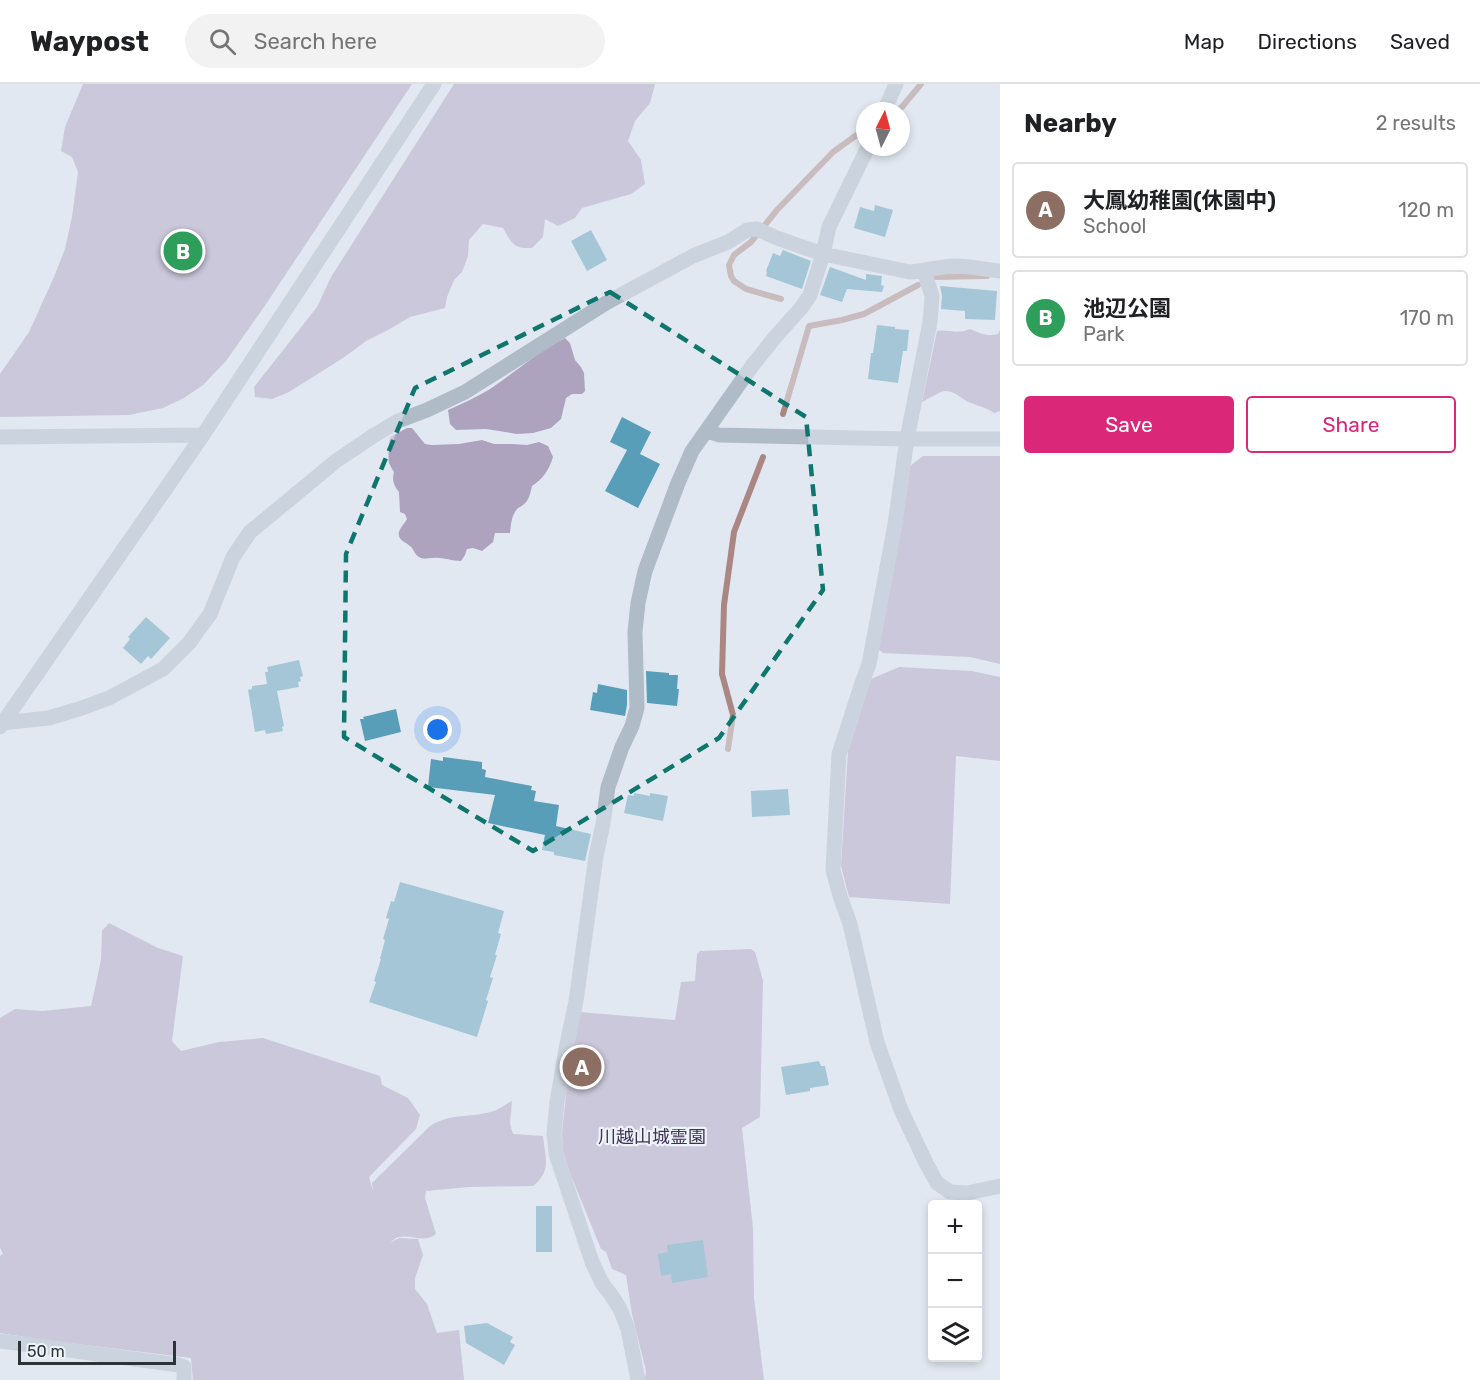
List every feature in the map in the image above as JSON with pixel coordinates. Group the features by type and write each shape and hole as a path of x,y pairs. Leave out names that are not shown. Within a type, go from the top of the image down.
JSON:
{"street":[{"path":"1,725 203,435 435,84"},
{"path":"888,102 896,84"},
{"path":"638,1380 628,1329 620,1310 602,1283 592,1262 556,1154 554,1134 557,1102 576,1001 608,787 637,708 635,632 638,603 645,572 692,451 752,366 810,295 829,227 864,156"},
{"path":"1,725 49,718 82,708 109,698 163,669 189,643 210,614 233,557 250,532 336,461 398,421 465,392 637,285 693,256 728,242 747,230 759,230 823,254 910,272 953,266 1000,271"},
{"path":"924,271 932,296 930,322 907,439 895,524 869,664 839,754 833,870 850,924 878,1041 901,1110 926,1163 937,1183 950,1192 967,1193 1000,1186"},
{"path":"707,431 719,435 1000,439"},
{"path":"0,437 203,435"},
{"path":"0,1341 179,1365 184,1367 184,1380"}],"highlighted area":[{"path":"610,292 806,417 823,590 719,738 533,851 344,737 346,554 415,388"}],"green space":[{"path":"83,84 412,84 264,307 226,361 203,385 163,408 129,415 0,417 0,374 29,332 65,249 78,172 72,157 61,151 65,127"},
{"path":"454,84 655,84 650,103 635,121 628,141 641,160 645,184 631,194 582,208 575,218 558,226 545,219 543,237 532,248 514,244 503,228 483,224 469,240 468,256 462,272 454,280 445,308 410,317 366,341 289,392 272,399 255,397 254,387 317,307 331,277"},
{"path":"970,329 990,335 998,334 1000,330 1000,411 994,413 948,391 922,402 937,331 960,332"},
{"path":"565,338 570,343 575,360 584,373 585,391 566,398 561,419 551,428 517,434 486,429 456,430 450,424 448,410 490,389 536,355"},
{"path":"407,428 412,428 425,444 459,444 482,440 494,444 527,445 539,442 548,446 553,457 545,474 532,486 527,501 515,512 510,533 495,533 493,542 482,551 467,549 461,561 422,558 417,556 411,547 399,537 400,530 407,519 405,514 400,512 399,492 394,485 394,472 389,463 390,437"},
{"path":"923,456 1000,456 1000,664 970,657 883,653 876,647 910,466"},
{"path":"899,667 972,671 1000,677 1000,761 956,756 950,904 849,897 841,866 848,751 871,679"},
{"path":"109,923 158,948 183,956 172,1041 181,1051 219,1042 263,1038 380,1076 382,1085 408,1098 420,1115 416,1129 369,1177 373,1191 372,1183 430,1126 445,1119 491,1112 512,1101 510,1124 513,1134 543,1136 545,1169 543,1175 533,1186 469,1187 426,1191 425,1198 436,1234 423,1239 404,1236 396,1238 390,1243 399,1238 418,1239 423,1255 415,1278 415,1289 427,1304 437,1333 459,1330 464,1380 193,1380 191,1358 0,1333 0,1256 3,1254 0,1247 0,1018 15,1009 42,1011 91,1006 101,960 102,931"},
{"name":"川越山城霊園","path":"751,949 755,952 763,980 760,1117 742,1128 753,1228 754,1298 764,1380 645,1380 646,1371 632,1314 626,1275 612,1269 606,1252 601,1249 563,1151 562,1133 568,1076 579,1012 675,1020 681,982 695,981 697,954 700,951"}],"building":[{"path":"875,205 893,210 885,237 854,228 860,207 874,211"},
{"path":"591,230 607,260 587,271 571,241"},
{"path":"783,250 811,261 802,289 766,276 773,253 780,256"},
{"path":"830,267 866,280 866,274 882,276 881,285 884,286 882,292 847,289 842,302 820,295"},
{"path":"940,286 997,291 995,320 965,319 965,311 941,309"},
{"path":"877,325 909,330 907,351 903,351 898,383 868,379"},
{"path":"622,417 651,432 640,454 660,464 638,508 605,491 627,450 610,442"},
{"path":"146,617 170,638 151,659 148,656 141,664 123,648 130,639 128,637"},
{"path":"299,660 303,676 298,682 299,687 277,691 283,731 266,734 265,730 255,732 248,690 252,689 252,686 267,684 265,672 268,672 267,667"},
{"path":"646,671 678,675 677,706 647,703"},
{"path":"598,684 627,690 625,716 590,710 593,692 597,693"},
{"path":"396,709 401,732 365,741 360,719"},
{"path":"443,757 482,762 482,769 486,770 485,777 532,786 531,790 536,791 534,801 559,805 556,826 591,834 585,861 554,855 554,852 542,850 545,835 488,823 495,795 428,787 431,759 443,761"},
{"path":"788,789 790,815 752,817 751,791"},
{"path":"634,793 668,796 663,821 624,813 628,795 634,796"},
{"path":"400,882 504,911 498,933 501,934 495,955 497,955 490,977 493,978 477,1037 369,1002 385,940 383,939 389,919 386,918"},
{"path":"819,1061 821,1066 825,1066 829,1085 786,1095 781,1067"},
{"path":"536,1206 552,1206 552,1252 536,1252"},
{"path":"703,1240 708,1277 672,1283 671,1274 661,1276 658,1254 668,1252 667,1245"},
{"path":"487,1323 513,1337 510,1342 515,1345 504,1365 466,1343 464,1326"}],"waterway":[{"path":"906,102 921,84"},
{"path":"781,299 746,289 734,281 729,265 734,255 751,242 777,210 833,152 856,135"},
{"path":"934,277 987,276"},
{"path":"783,414 809,326 864,314 918,285"},
{"path":"728,749 733,715 722,674 724,605 734,532 763,457"}],"place":[{"name":"池辺公園","path":"183,251"},
{"name":"大鳳幼稚園(休園中)","path":"582,1067"}]}
